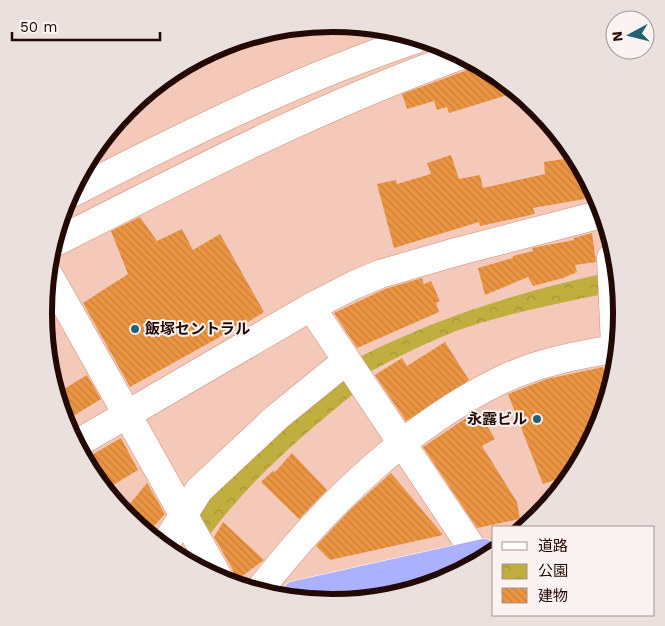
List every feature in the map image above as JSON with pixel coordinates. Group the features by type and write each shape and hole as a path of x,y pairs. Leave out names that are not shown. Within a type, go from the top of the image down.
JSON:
{"highway":[{"path":"308,592 472,557"}],"street":[{"path":"82,188 134,161 304,82 407,43"},
{"path":"62,239 216,160 354,96 452,59"},
{"path":"94,166 134,161"},
{"path":"82,440 311,307 380,274 595,216"},
{"path":"54,283 213,567"},
{"path":"311,307 478,553"},
{"path":"264,585 284,559 381,460 435,418 502,380 549,362 611,350"},
{"path":"168,540 199,490 243,447 346,361"}],"green space":[{"path":"601,274 604,294 492,319 456,331 367,373 356,359 415,332 476,309 569,281"},
{"path":"342,371 356,392 315,425 258,478 207,538 191,512"}],"building":[{"path":"469,68 508,95 449,113 447,107 437,110 434,101 407,109 402,94 465,71"},
{"path":"451,155 459,179 480,175 483,188 545,174 544,162 567,158 588,198 533,208 535,214 480,226 479,222 394,248 377,184 396,180 397,184 431,174 427,163"},
{"path":"140,217 157,241 182,229 193,250 220,234 264,312 248,322 246,319 218,338 130,387 83,303 128,274 111,231"},
{"path":"592,233 596,262 575,265 577,272 563,278 533,286 528,277 485,295 478,268 533,251 532,248 574,240 574,238"},
{"path":"422,278 424,284 431,281 440,301 436,303 439,312 357,348 334,313 385,289"},
{"path":"445,342 469,380 406,421 375,375 402,358 407,366"},
{"path":"603,367 605,378 592,420 566,469 559,479 543,484 508,394 547,379"},
{"path":"87,375 101,399 72,417 63,390"},
{"path":"478,410 495,439 482,446 517,502 520,519 477,528 423,447"},
{"path":"121,438 138,470 112,486 91,455"},
{"path":"292,453 327,490 299,519 261,482 273,471 275,472"},
{"path":"391,473 443,535 330,560 316,546 351,509"},
{"path":"147,483 165,514 154,526 129,505"},
{"path":"223,522 264,560 239,578 233,575 233,570 214,537"}],"place":[{"name":"飯塚セントラル","path":"135,329"},
{"name":"永露ビル","path":"537,419"}]}
